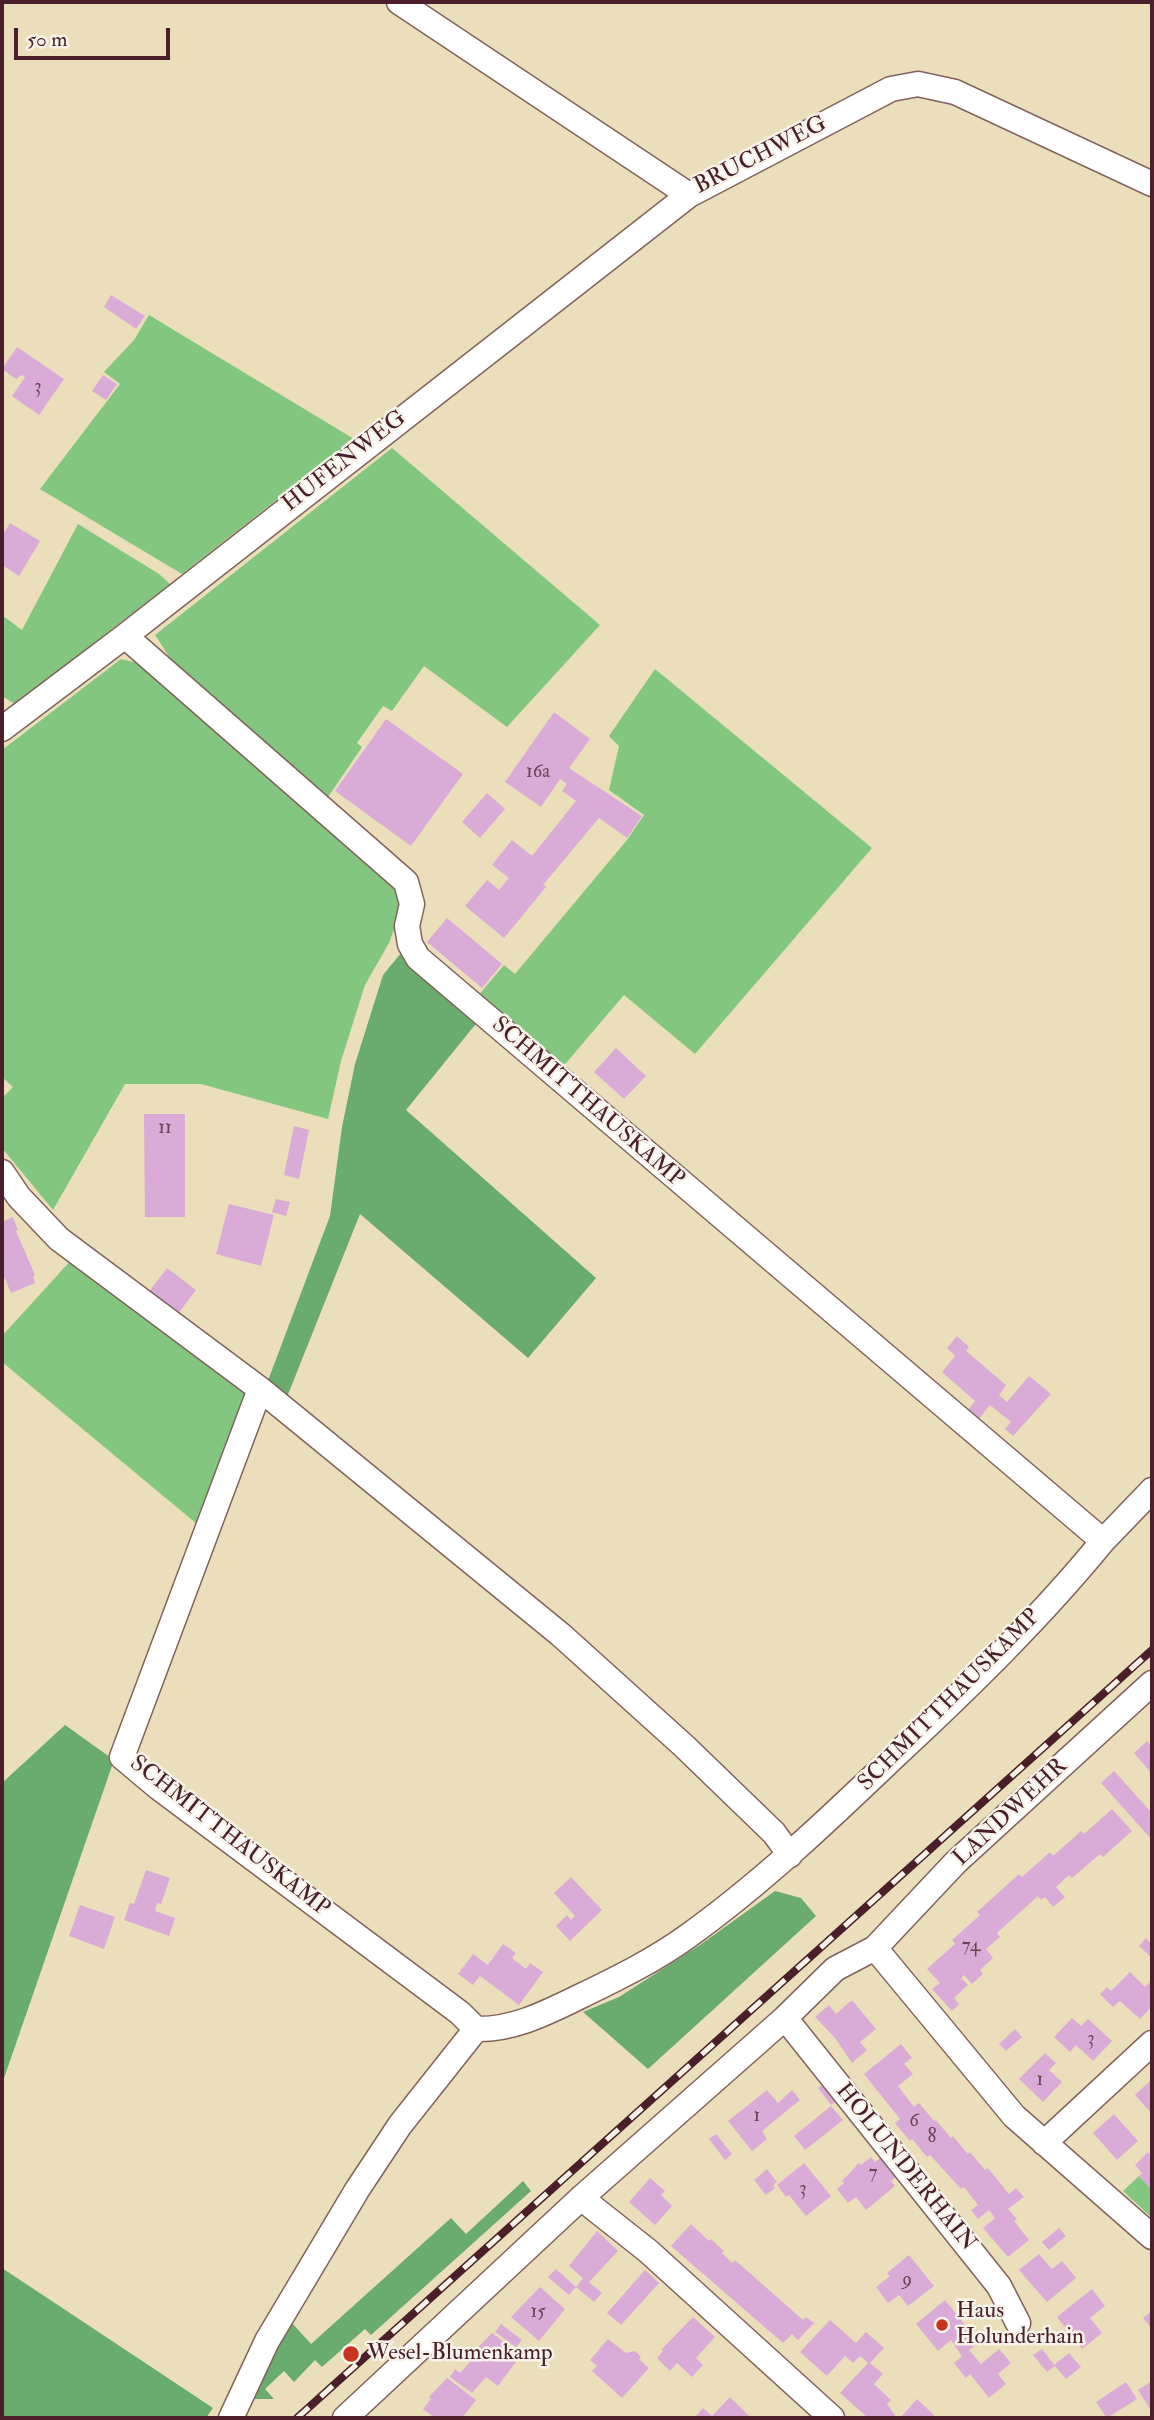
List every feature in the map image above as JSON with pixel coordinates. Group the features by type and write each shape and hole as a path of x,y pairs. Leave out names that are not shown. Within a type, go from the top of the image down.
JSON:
{"street":[{"name":"BRUCHWEG","path":"399,2 689,195 891,89 918,84 955,92 1152,184"},
{"name":"HUFENWEG","path":"2,729 689,195"},
{"name":"SCHMITTHAUSKAMP","path":"125,636 406,882 412,904 407,926 410,944 418,958 1102,1541"},
{"path":"2,1172 19,1197 59,1239 260,1389 561,1635 775,1833 790,1855"},
{"name":"SCHMITTHAUSKAMP","path":"260,1389 122,1757 159,1788 460,2013 476,2029 495,2029 523,2022 625,1975 686,1937 790,1855 930,1723 1068,1584 1102,1541 1152,1490"},
{"name":"LANDWEHR","path":"875,1948 956,1861 1152,1683"},
{"path":"345,2418 581,2198 785,2018 835,1969 875,1948 1014,2116 1152,2237"},
{"name":"HOLUNDERHAIN","path":"785,2018 999,2286 1017,2323"},
{"path":"231,2418 267,2342 356,2190 400,2125 476,2029"},
{"path":"1044,2143 1152,2043"},
{"path":"581,2198 648,2251 832,2418"}],"green space":[{"path":"149,315 354,439 182,574 40,489 120,384 104,372 134,340"},
{"path":"392,448 600,625 507,727 424,666 392,711 383,706 357,743 362,747 326,800 186,682 155,635"},
{"path":"78,524 159,574 170,584 15,704 2,696 2,615 22,630"},
{"path":"121,659 142,664 389,875 404,902 389,943 365,985 341,1061 328,1119 201,1084 125,1084 53,1210 2,1148 2,1098 13,1087 2,1077 2,750"},
{"path":"655,669 872,848 695,1054 624,995 561,1069 477,997 504,965 515,974 627,840 644,815 609,790 619,746 609,736"},
{"path":"401,953 479,1020 406,1110 596,1278 528,1358 360,1214 285,1402 266,1386 330,1216 342,1127 355,1064 383,975"},
{"path":"74,1257 247,1392 197,1524 2,1362 2,1336"},
{"path":"65,1725 114,1760 2,2084 2,1783"},
{"path":"775,1891 801,1898 816,1916 648,2069 583,2012 619,1997 700,1945"},
{"path":"1139,2176 1152,2190 1152,2218 1123,2191"},
{"path":"523,2181 531,2191 371,2335 365,2329 322,2367 315,2360 294,2382 284,2371 265,2389 274,2399 246,2399 292,2323 311,2344 451,2218 466,2234"},
{"path":"2,2268 213,2408 206,2418 2,2417"}],"building":[{"path":"111,295 145,316 136,329 104,307"},
{"path":"17,347 64,379 39,415 12,396 25,377 22,375 16,379 2,369"},
{"path":"103,375 117,384 106,400 92,391"},
{"path":"10,523 40,541 19,576 2,565 2,536"},
{"path":"554,712 590,739 569,768 642,816 627,838 599,818 543,885 546,887 504,938 465,906 487,880 499,890 509,878 492,865 512,840 532,856 576,801 562,791 567,784 560,779 541,807 505,782"},
{"path":"386,719 463,774 411,846 335,791"},
{"path":"487,793 505,809 480,838 462,822"},
{"path":"447,918 502,964 482,988 427,942"},
{"path":"616,1048 646,1076 624,1099 594,1072"},
{"path":"144,1114 185,1114 185,1217 145,1217"},
{"path":"294,1126 309,1130 299,1179 284,1175"},
{"path":"276,1199 290,1202 286,1216 272,1212"},
{"path":"229,1204 274,1215 261,1266 216,1254"},
{"path":"13,1217 18,1230 16,1231 35,1275 35,1283 11,1293 2,1272 2,1222"},
{"path":"167,1268 196,1290 177,1315 148,1293"},
{"path":"957,1336 969,1347 966,1351 1006,1385 999,1395 1007,1402 1029,1376 1051,1394 1013,1436 1005,1429 1011,1422 990,1405 978,1420 967,1411 975,1401 942,1372 955,1356 947,1348"},
{"path":"1147,1741 1152,1747 1152,1774 1134,1753"},
{"path":"1114,1771 1152,1813 1152,1840 1101,1783"},
{"path":"1112,1809 1132,1831 1103,1857 1100,1854 1072,1878 1069,1875 1056,1887 1065,1897 1053,1907 1045,1897 1041,1900 1038,1896 997,1933 1000,1937 986,1949 993,1958 980,1970 983,1974 972,1984 964,1975 961,1978 968,1985 954,1998 959,2004 952,2011 932,1989 940,1983 927,1969 955,1944 952,1940 980,1915 977,1912 1019,1874 1022,1877 1050,1852 1053,1856 1081,1831 1084,1834"},
{"path":"146,1870 170,1878 161,1904 157,1903 155,1911 175,1918 169,1936 124,1920 130,1903 134,1904"},
{"path":"571,1877 602,1910 570,1941 556,1926 567,1915 571,1920 575,1916 554,1893"},
{"path":"80,1905 115,1917 104,1949 69,1936"},
{"path":"1146,1938 1152,1945 1152,1958 1139,1946"},
{"path":"503,1944 516,1953 512,1958 526,1969 530,1963 543,1972 519,2005 480,1976 473,1985 458,1974 473,1954 488,1965"},
{"path":"1130,1972 1145,1987 1152,1980 1152,2006 1140,2019 1120,2001 1113,2007 1100,1994 1107,1987 1111,1991"},
{"path":"852,2000 876,2029 860,2042 867,2050 852,2063 835,2038 815,2017 829,2005 836,2014"},
{"path":"1072,2018 1081,2026 1088,2019 1112,2041 1093,2061 1076,2045 1070,2052 1054,2037"},
{"path":"1015,2029 1022,2037 1006,2051 999,2044"},
{"path":"901,2044 912,2058 904,2064 913,2074 898,2086 914,2107 919,2103 951,2138 953,2136 968,2154 970,2152 985,2170 988,2168 1009,2194 1016,2188 1024,2197 1008,2209 1029,2240 1008,2257 983,2228 995,2218 989,2210 978,2219 971,2210 978,2205 964,2187 961,2189 930,2155 927,2157 912,2139 910,2141 895,2123 900,2119 864,2074"},
{"path":"1045,2053 1056,2063 1049,2070 1062,2082 1043,2102 1019,2079"},
{"path":"1152,2079 1152,2114 1135,2095"},
{"path":"825,2083 838,2100 831,2105 818,2088"},
{"path":"767,2090 778,2103 792,2090 800,2100 762,2131 767,2139 752,2151 728,2121"},
{"path":"831,2106 843,2120 805,2150 794,2136"},
{"path":"1114,2114 1138,2141 1117,2160 1093,2133"},
{"path":"716,2134 732,2154 725,2160 709,2139"},
{"path":"1148,2152 1152,2157 1152,2190 1139,2176 1142,2173 1135,2165"},
{"path":"882,2156 898,2175 891,2181 895,2186 866,2210 856,2197 848,2203 837,2189 844,2183 842,2181 859,2163 861,2165 871,2157 875,2162"},
{"path":"804,2163 831,2196 806,2216 777,2185"},
{"path":"767,2169 777,2182 773,2185 775,2188 766,2195 754,2180"},
{"path":"650,2178 665,2191 661,2195 672,2206 655,2225 629,2202"},
{"path":"691,2224 724,2251 722,2253 732,2263 735,2260 803,2320 806,2317 814,2323 798,2340 792,2334 783,2343 671,2246"},
{"path":"1059,2228 1066,2236 1049,2250 1042,2242"},
{"path":"597,2231 618,2251 589,2282 602,2293 594,2302 576,2287 583,2278 569,2266"},
{"path":"1039,2254 1052,2269 1062,2261 1076,2278 1047,2302 1019,2270"},
{"path":"909,2255 934,2286 908,2306 899,2295 888,2303 876,2287 890,2276 887,2273"},
{"path":"556,2269 576,2287 569,2295 548,2277"},
{"path":"645,2270 659,2283 621,2325 607,2313"},
{"path":"540,2287 565,2309 539,2341 511,2317"},
{"path":"1092,2289 1105,2306 1090,2318 1102,2333 1082,2349 1057,2317"},
{"path":"945,2300 979,2342 969,2350 981,2364 999,2349 1011,2363 998,2374 1006,2384 989,2398 970,2374 966,2378 954,2363 962,2356 951,2340 938,2351 916,2324"},
{"path":"1152,2311 1152,2329 1143,2318"},
{"path":"693,2317 715,2337 696,2358 703,2365 692,2377 677,2363 670,2371 657,2358 663,2351 661,2350"},
{"path":"830,2320 856,2343 866,2332 884,2348 870,2363 883,2374 874,2384 891,2400 887,2404 897,2418 868,2418 840,2393 868,2363 860,2356 853,2363 845,2356 827,2376 800,2352"},
{"path":"501,2324 522,2340 516,2347 495,2332"},
{"path":"492,2333 521,2355 498,2386 486,2377 472,2393 450,2377 455,2369 460,2373 478,2347"},
{"path":"608,2339 626,2353 635,2351 649,2368 622,2398 592,2371 597,2366 590,2360"},
{"path":"1042,2349 1055,2366 1047,2372 1033,2355"},
{"path":"1069,2353 1081,2367 1066,2379 1054,2365"},
{"path":"447,2378 476,2400 462,2418 435,2418 423,2409 431,2399 429,2397"},
{"path":"1152,2381 1152,2412 1138,2390"},
{"path":"1126,2382 1137,2399 1107,2418 1096,2402"},
{"path":"730,2397 751,2418 694,2418 703,2408 712,2416"},
{"path":"917,2399 934,2415 931,2418 900,2418"}],"railway":[{"path":"297,2418 1152,1650"}],"place":[{"name":"Haus Holunderhain","path":"942,2325"},
{"name":"Wesel-Blumenkamp","path":"351,2354"}]}
